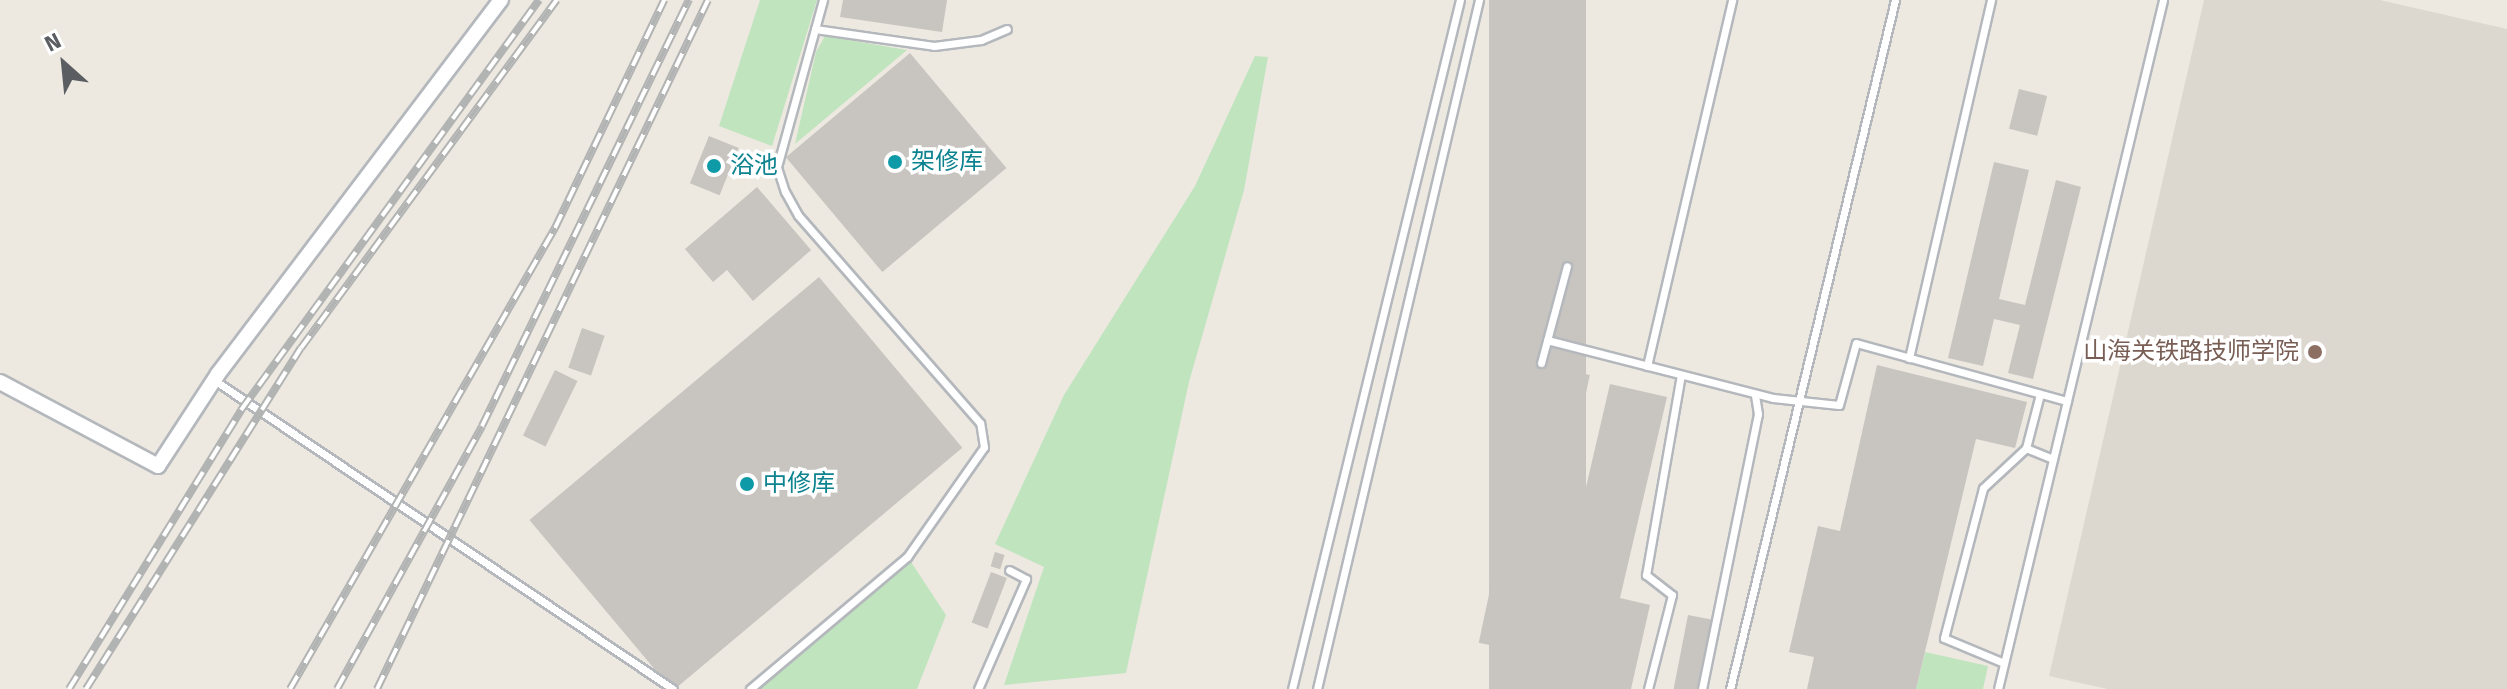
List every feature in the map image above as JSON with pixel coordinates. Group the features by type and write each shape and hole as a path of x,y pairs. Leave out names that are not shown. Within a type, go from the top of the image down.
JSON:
{"street":[{"path":"0,382 158,466 214,380 501,0"}],"lane":[{"path":"750,689 907,557 984,447 980,423 798,215 785,192 777,167 823,0"},
{"path":"1292,689 1460,0"},
{"path":"1317,689 1479,0"},
{"path":"1647,366 1732,0"},
{"path":"1730,689 1895,0"},
{"path":"1909,358 1991,0"},
{"path":"1998,689 2163,0"},
{"path":"815,29 934,46 981,40 1007,29"},
{"path":"1541,363 1567,266"},
{"path":"1547,340 1755,394 1839,405 1856,343 2067,401"},
{"path":"1648,689 1672,595 1646,575 1681,375"},
{"path":"214,380 673,689"},
{"path":"1702,689 1758,414 1755,394"},
{"path":"2004,663 1944,638 1983,488 2026,448 2040,394"},
{"path":"2026,448 2053,459"},
{"path":"978,689 1026,579 1009,570"}],"shaded area":[{"name":"山海关铁路技师学院","path":"2204,0 2380,0 2507,29 2507,689 2107,689 2049,676"}],"green space":[{"path":"760,0 817,0 772,146 719,126"},
{"path":"825,36 907,50 795,144 816,52"},
{"path":"1255,56 1268,57 1244,190 1189,382 1126,673 1004,685 1044,567 995,544 1064,395 1195,186"},
{"path":"911,562 946,615 917,689 756,689"},
{"path":"1925,652 1988,666 1983,689 1916,689"}],"building":[{"path":"843,0 947,0 942,32 840,17"},
{"path":"1489,0 1586,0 1586,689 1489,689"},
{"name":"架修库","path":"910,53 1006,168 882,272 786,157"},
{"path":"2019,89 2047,96 2037,136 2009,129"},
{"name":"浴池","path":"709,136 739,148 720,195 690,183"},
{"path":"1994,162 2029,170 1999,299 2025,305 2056,180 2081,187 2033,379 2008,373 2020,325 1994,319 1983,366 1948,358"},
{"path":"757,187 811,250 753,301 727,270 713,282 685,249"},
{"name":"中修库","path":"819,277 962,448 675,689 671,689 529,520"},
{"path":"582,328 605,336 591,376 568,368"},
{"path":"1538,364 1590,375 1531,654 1479,643"},
{"path":"1877,365 2027,402 2015,448 1976,439 1916,689 1807,689 1814,657 1789,652 1818,526 1840,531"},
{"path":"555,370 577,381 545,447 523,436"},
{"path":"1610,384 1667,397 1620,598 1650,605 1631,689 1539,689"},
{"path":"995,552 1005,555 1000,569 991,566"},
{"path":"991,572 1007,578 988,629 972,622"},
{"path":"1688,615 1713,620 1699,689 1674,689"}],"railway":[{"path":"69,689 241,410 539,0"},
{"path":"86,689 301,348 557,0"},
{"path":"290,689 555,228 664,0"},
{"path":"337,689 482,426 689,0"},
{"path":"377,689 708,0"}],"place":[{"name":"架修库","path":"895,162"},
{"name":"浴池","path":"714,166"},
{"name":"山海关铁路技师学院","path":"2315,352"},
{"name":"中修库","path":"747,484"}]}
